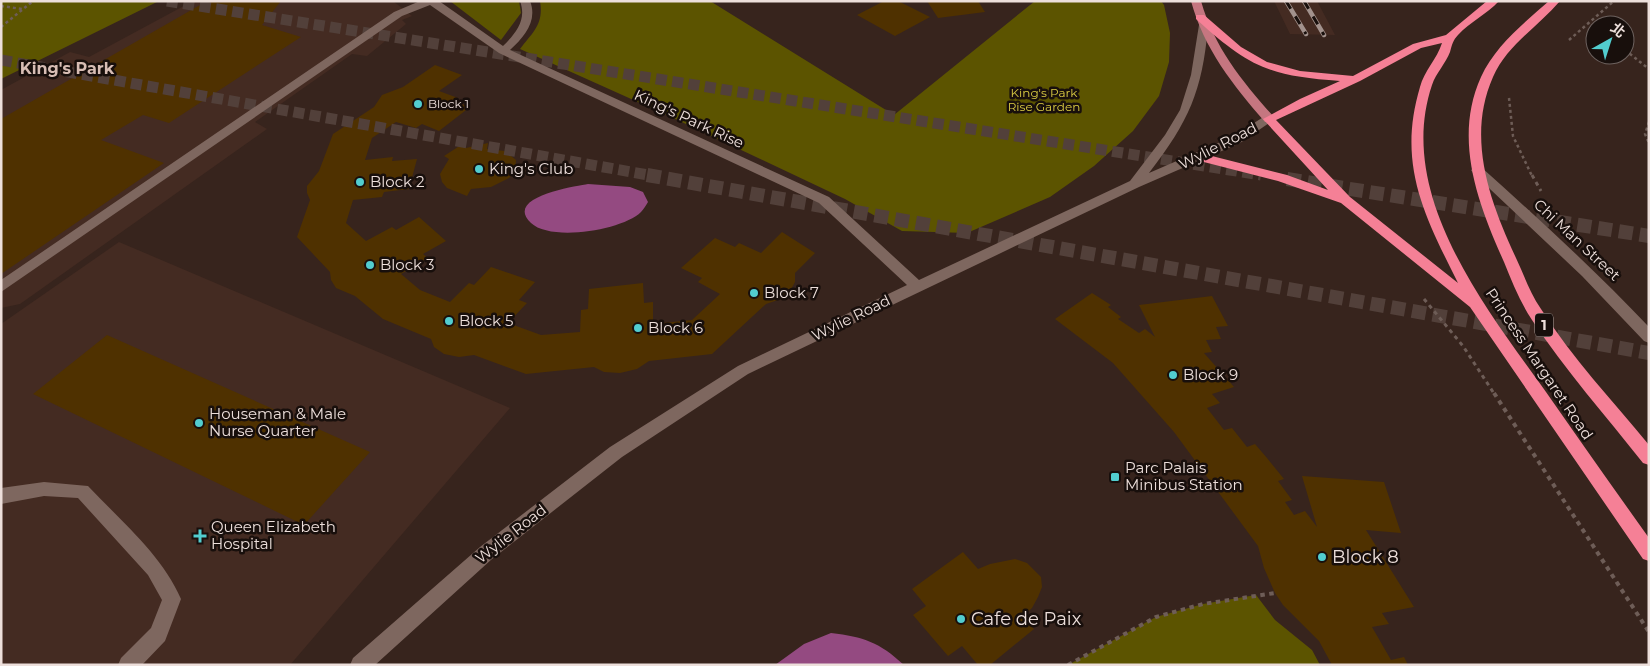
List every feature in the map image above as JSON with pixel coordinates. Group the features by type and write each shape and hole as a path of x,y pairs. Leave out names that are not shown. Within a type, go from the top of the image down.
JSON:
{"highway":[{"name":"Princess Margaret Road","path":"1494,1 1450,37 1443,55 1426,84 1417,127 1416,154 1429,211 1445,248 1458,268 1476,306 1649,553"},
{"name":"Princess Margaret Road","path":"1556,1 1504,52 1487,78 1476,117 1474,144 1480,189 1503,247 1537,316 1649,458"},
{"path":"1201,22 1235,47 1264,64 1284,72 1306,76 1356,79"},
{"path":"1450,37 1417,46 1356,79 1304,101 1269,119 1345,200 1476,306"},
{"path":"1200,157 1282,178 1345,200"}],"main road":[{"name":"Wylie Road","path":"1196,1 1201,22 1214,50 1245,93 1269,119"}],"street":[{"name":"King's Park Rise","path":"431,1 503,50 824,200 917,286"},
{"path":"1,287 392,19 431,1"},
{"path":"503,50 519,35 528,20 525,1"},
{"path":"1134,184 1180,120 1188,102 1199,67 1201,22"},
{"name":"Wylie Road","path":"360,665 486,553 616,452 743,370 1134,184 1236,140 1269,119"},
{"name":"Chi Man Street","path":"1477,170 1599,282 1649,337"},
{"path":"1,496 44,489 82,491 154,569 172,600 158,634 128,665"}],"path":[{"path":"1,27 33,1"},
{"path":"1569,40 1614,1"},
{"path":"1,6 23,9"},
{"path":"1635,58 1649,70"},
{"path":"1510,91 1508,117 1516,147 1542,192"},
{"path":"1649,122 1645,134 1649,142"},
{"path":"1419,293 1463,346 1649,632"},
{"path":"1068,665 1156,617 1211,603 1275,593"}],"shaded area":[{"path":"193,1 393,1 412,16 402,20 406,24 367,56 352,54 255,122 267,129 20,304 1,308 1,90 70,52 89,57"},
{"path":"1274,1 1317,1 1335,35 1290,34"},
{"path":"588,184 630,187 643,192 648,202 641,212 619,224 570,233 541,229 531,223 525,214 526,206 544,194"},
{"name":"Queen Elizabeth Hospital","path":"119,242 510,408 290,665 1,665 1,324"},
{"path":"831,633 853,636 871,642 887,651 904,665 775,665 804,644"}],"green space":[{"path":"1,1 159,1 1,79"},
{"path":"450,1 519,1 521,13 501,40"},
{"name":"King's Park Rise Garden","path":"540,1 710,1 894,115 1035,1 1161,1 1164,5 1170,33 1169,62 1159,96 1133,131 1094,166 1050,197 967,233 902,231 845,199 669,116 520,49 539,22"},
{"path":"1256,595 1275,620 1312,650 1320,665 1068,665 1156,617 1203,604"}],"building":[{"path":"207,1 281,1 262,25 301,37 169,123 143,115 101,140 164,163 1,274 1,119"},
{"path":"884,1 898,1 930,17 895,36 857,15"},
{"path":"927,1 978,1 985,12 938,18"},
{"path":"435,65 462,75 439,91 458,98 453,101 470,107 439,131 422,124 416,128 396,122 372,138 365,160 393,157 392,161 417,159 409,189 384,192 382,197 353,200 346,223 366,241 392,227 396,230 419,217 446,241 423,254 428,258 401,274 420,290 450,302 469,283 474,285 491,267 535,282 519,300 527,303 508,323 541,335 580,332 581,310 588,309 589,289 643,283 644,303 653,302 653,324 692,320 720,294 698,282 702,278 681,268 715,238 735,247 739,243 761,253 782,232 815,253 795,273 795,282 789,293 778,300 766,304 712,354 649,361 637,369 620,373 604,372 594,367 526,374 474,355 459,357 444,354 434,347 431,339 383,319 355,296 336,288 331,280 330,272 297,237 310,200 307,186 319,171 333,134 374,107 382,95 403,87"},
{"name":"King's Club","path":"488,143 487,149 505,151 516,160 515,172 509,178 491,187 471,189 467,196 447,188 442,182 440,174 449,159 444,156 461,145 466,148"},
{"path":"1092,293 1111,305 1108,307 1121,317 1118,319 1139,333 1145,329 1155,337 1139,305 1212,296 1228,326 1216,327 1221,339 1206,340 1212,352 1204,353 1234,387 1212,394 1220,403 1207,408 1224,430 1232,428 1247,447 1255,444 1267,458 1284,479 1278,481 1292,500 1285,502 1294,515 1305,511 1317,527 1302,476 1384,482 1401,533 1366,530 1414,607 1382,613 1389,624 1372,627 1391,660 1404,657 1408,665 1332,665 1319,641 1283,605 1275,593 1264,568 1258,546 1174,432 1113,363 1055,319"},
{"name":"Houseman & Male Nurse Quarter","path":"107,335 370,452 304,525 33,394"},
{"path":"963,552 978,569 990,564 1015,559 1027,563 1041,577 1042,587 1038,597 1032,608 1022,617 1034,629 990,665 978,665 962,646 948,656 913,615 926,606 912,589"}],"tunnel":[{"path":"167,1 1261,175"},
{"path":"1,60 654,176"},
{"path":"647,175 1649,353"},
{"path":"1287,179 1649,236"}],"railway":[{"path":"1286,1 1306,34"},
{"path":"1304,1 1324,35"}],"place":[{"name":"Block 1","path":"418,104"},
{"name":"King's Club","path":"479,169"},
{"name":"Block 2","path":"360,182"},
{"name":"Block 3","path":"370,265"},
{"name":"Block 7","path":"754,293"},
{"name":"Block 5","path":"449,321"},
{"name":"Block 6","path":"638,328"},
{"name":"Block 9","path":"1173,375"},
{"name":"Houseman & Male Nurse Quarter","path":"199,423"},
{"name":"Parc Palais Minibus Station","path":"1115,477"},
{"name":"Queen Elizabeth Hospital","path":"200,536"},
{"name":"Block 8","path":"1322,557"},
{"name":"Cafe de Paix","path":"961,619"}],"district":[{"name":"King's Park","path":"67,68"}]}
